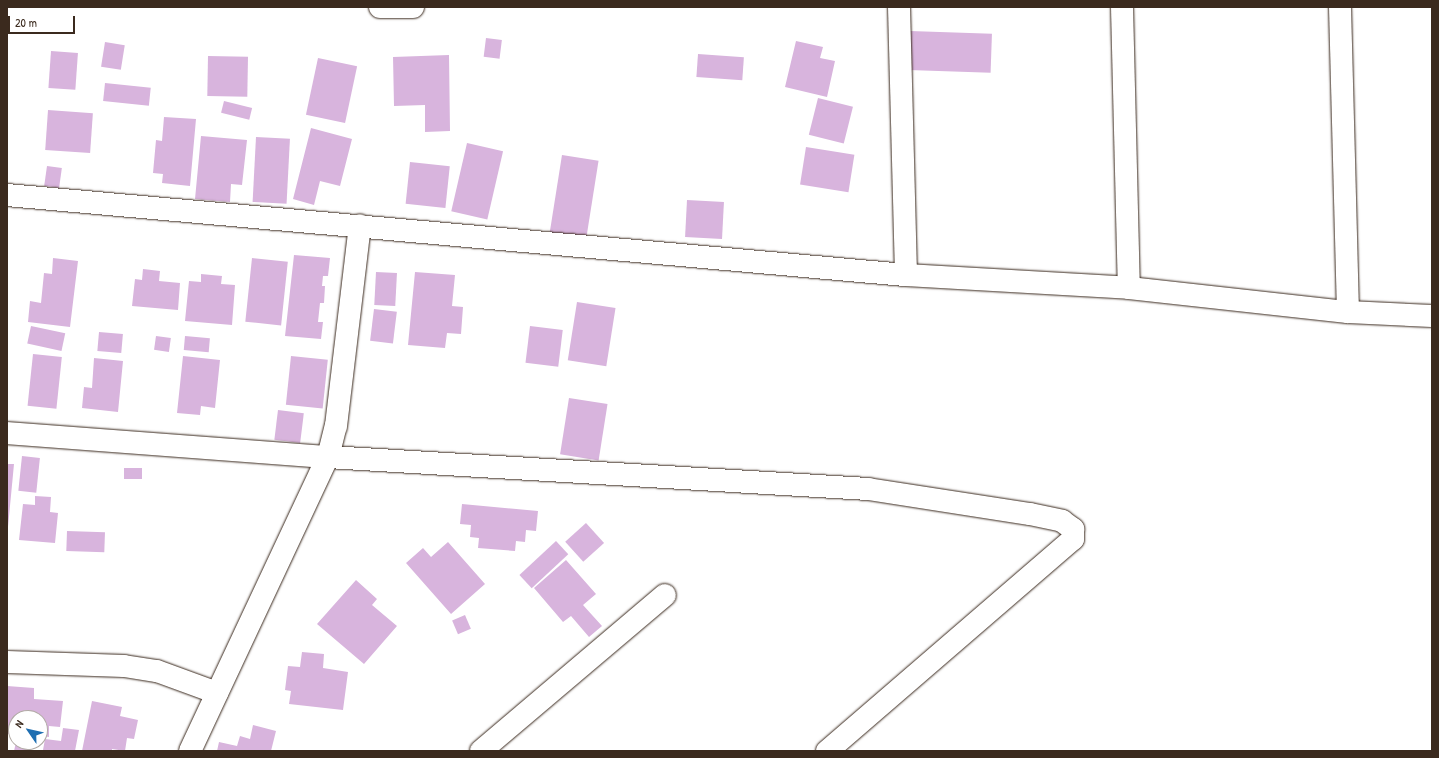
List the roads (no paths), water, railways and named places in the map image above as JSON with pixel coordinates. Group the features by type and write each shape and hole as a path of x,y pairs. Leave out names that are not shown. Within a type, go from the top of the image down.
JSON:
{"street":[{"path":"380,7 413,7"},
{"path":"898,7 906,275"},
{"path":"1122,7 1128,288"},
{"path":"1340,7 1348,312"},
{"path":"7,195 360,225 906,275 1128,288 1348,312 1432,316"},
{"path":"190,751 328,457 336,426 360,225"},
{"path":"7,433 328,457 868,489 1030,514 1062,521 1073,529 1073,539 827,751"},
{"path":"481,751 665,595"},
{"path":"7,662 130,667 157,671 217,693"}]}
